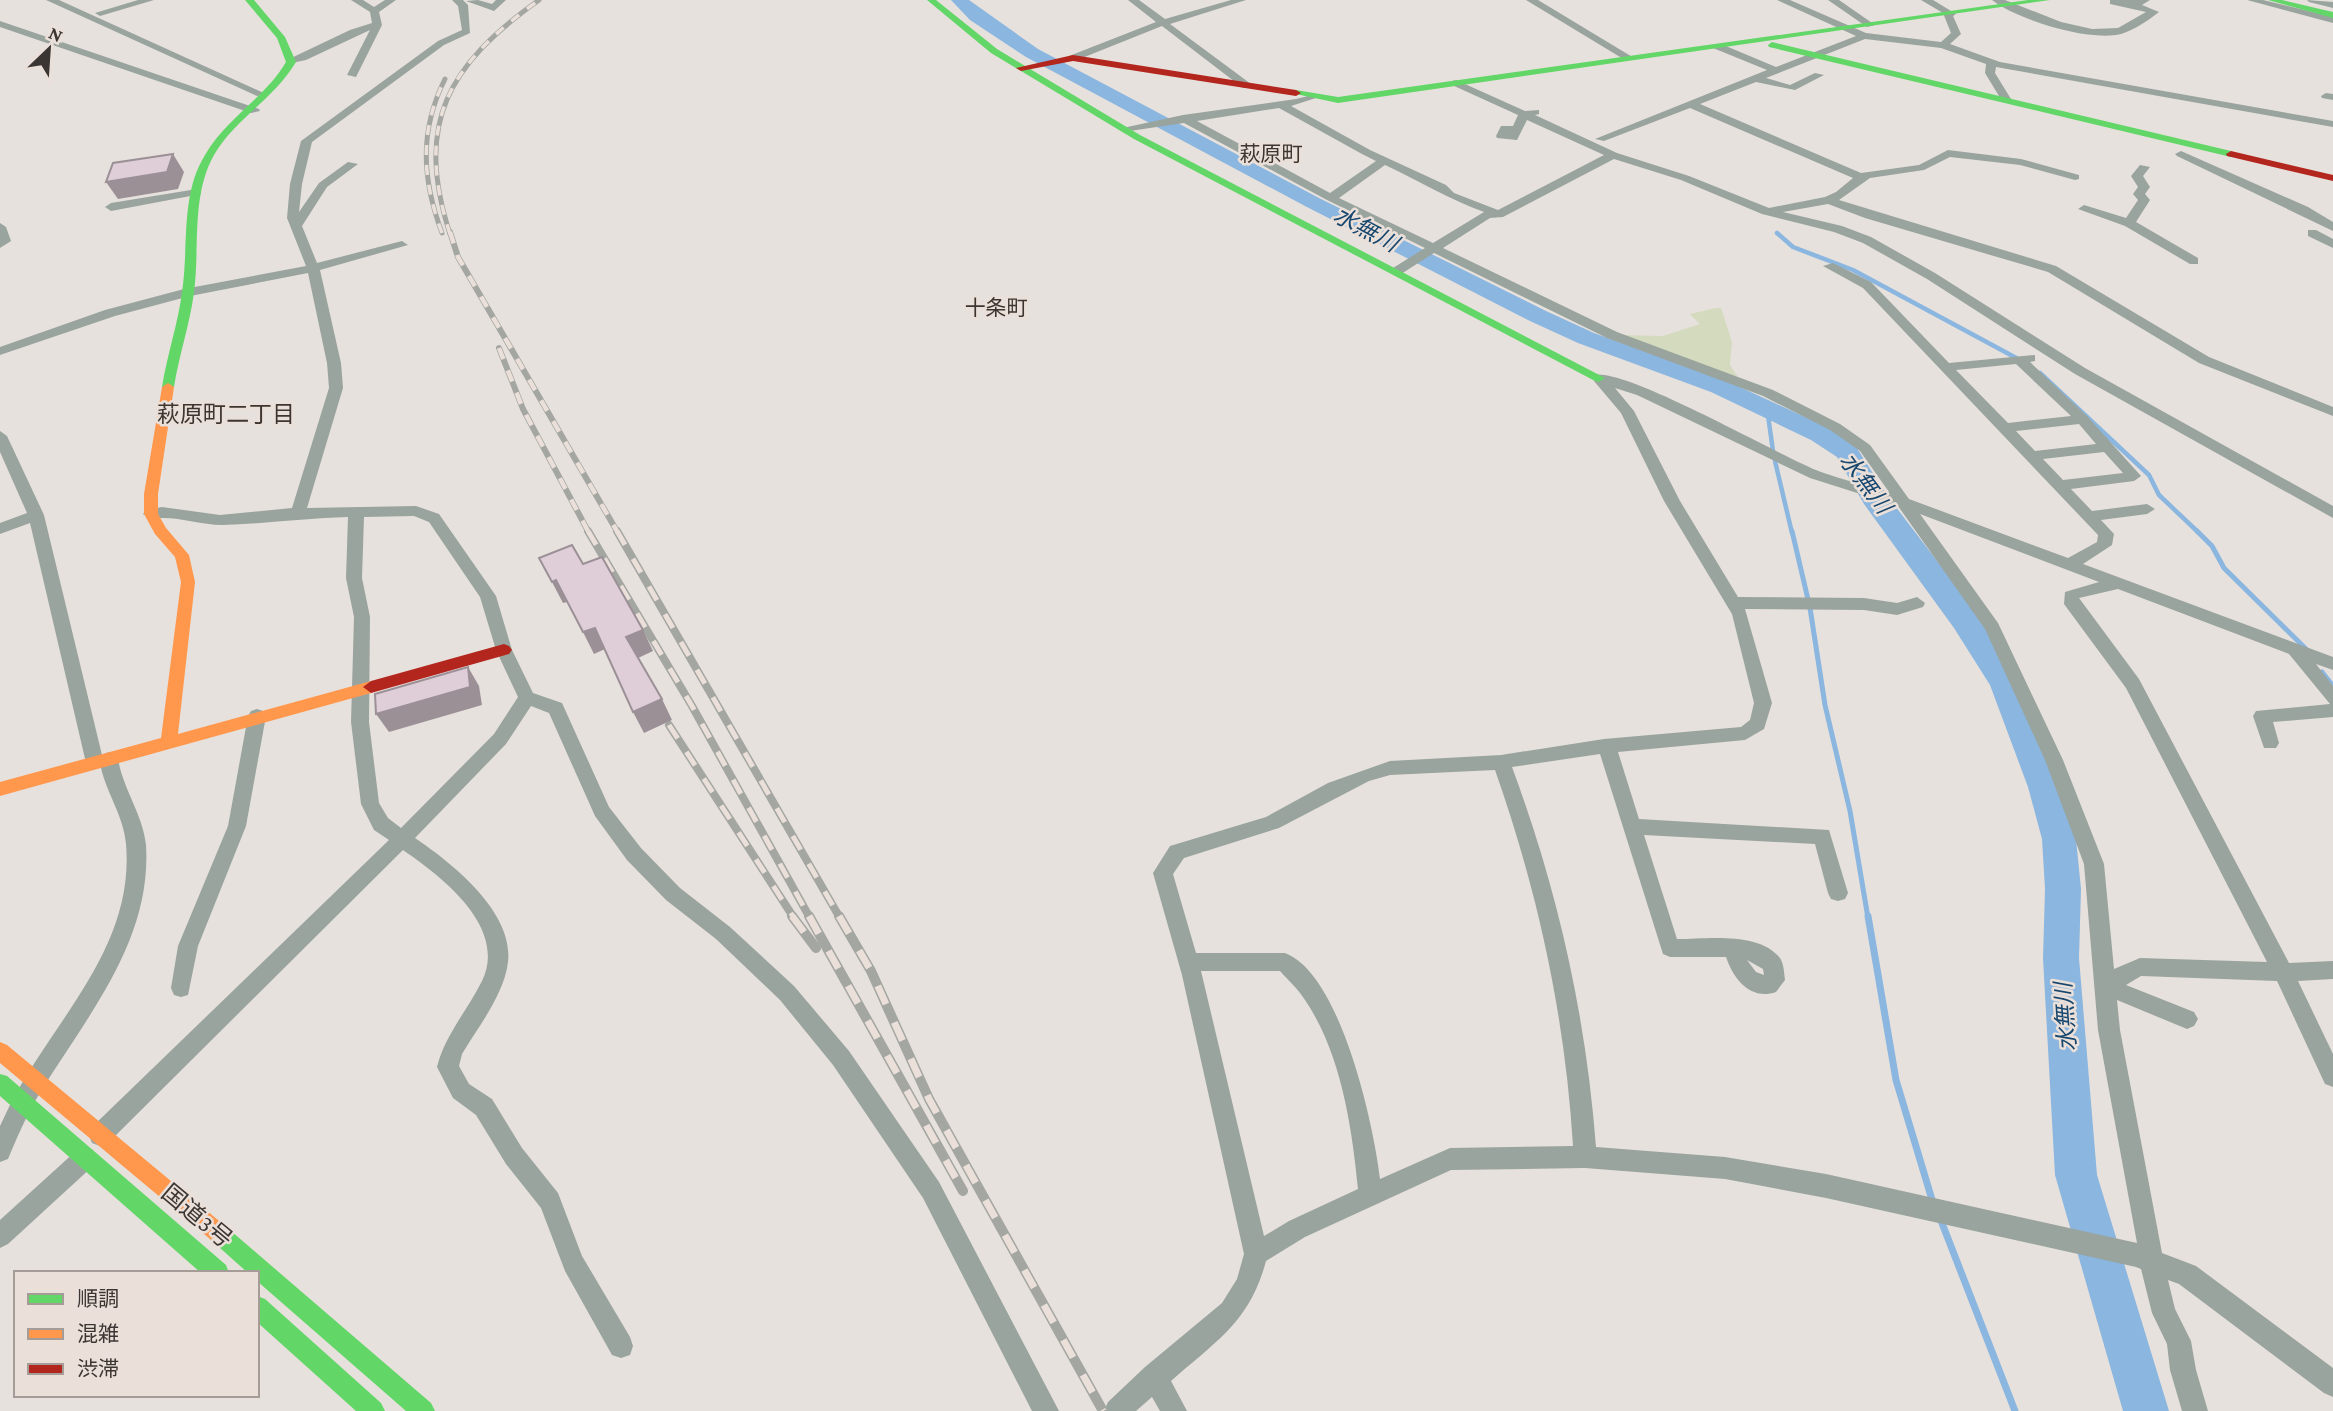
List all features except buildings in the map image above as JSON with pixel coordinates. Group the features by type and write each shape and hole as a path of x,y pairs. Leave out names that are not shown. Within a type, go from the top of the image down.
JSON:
{"main road":[{"path":"169,741 188,582 182,555 160,531 151,514 151,494 171,368 189,292 197,192 205,161 222,137 255,111 267,92 286,75 291,62 281,37 249,0"},
{"path":"931,0 950,18 1123,129 1403,267 1599,378"},
{"path":"1028,66 1067,59 1338,100 1754,41 1861,30 2003,3 2046,0"},
{"path":"2272,0 2333,15"},
{"path":"2290,0 2333,15"},
{"path":"1754,41 2333,178"},
{"path":"0,789 504,650"},
{"name":"国道3号","path":"0,1051 423,1411"},
{"name":"国道3号","path":"0,1083 216,1271"},
{"path":"259,1309 373,1411"}],"street":[{"path":"51,0 267,92"},
{"path":"70,0 158,38 267,92"},
{"path":"100,13 149,0"},
{"path":"352,75 377,25 374,11 356,0"},
{"path":"374,11 391,0"},
{"path":"298,513 336,388 334,363 313,268 293,218 296,184 307,141 441,43 467,31 465,1 494,8 501,0"},
{"path":"1133,0 1247,86"},
{"path":"1067,59 1217,3 1241,0"},
{"path":"1531,0 1629,58"},
{"path":"1782,0 1861,30 1944,45 1991,63 2333,124"},
{"path":"1833,0 1861,30"},
{"path":"1926,0 1949,14 1956,34 1944,45"},
{"path":"2134,5 2145,0"},
{"path":"2252,0 2333,15"},
{"path":"2312,0 2333,5"},
{"path":"2003,3 2063,25 2110,32 2154,12 2113,2"},
{"path":"0,24 116,54 255,111"},
{"path":"291,62 313,56 355,25 377,25"},
{"path":"1598,143 1814,54 1861,30"},
{"path":"116,54 158,38"},
{"path":"1717,46 1775,70"},
{"path":"1991,63 1990,73 2006,99"},
{"path":"1755,78 1791,88 1819,75"},
{"path":"1456,83 1524,114 1530,112 1558,117 1613,155 1685,178 1766,211 1838,229 1867,240 1931,276 2050,351 2333,513"},
{"path":"1123,129 1282,105 1312,96"},
{"path":"1691,104 1814,159 1862,177 1924,167 1940,161 1948,153 2021,162 2076,177"},
{"path":"1282,105 1442,187 1450,195 1499,214"},
{"path":"1517,130 1524,114"},
{"path":"1180,119 1331,198 1612,335 1768,393 1822,420 1865,448 1900,501 1992,626 2054,760 2094,864 2108,990 2109,1030 2144,1259 2164,1313 2179,1341 2183,1370 2195,1411"},
{"path":"2181,153 2304,210 2333,227"},
{"path":"1403,267 1487,215 1499,214 1613,155"},
{"path":"1331,198 1385,160"},
{"path":"296,226 323,185 352,164"},
{"path":"2129,223 2144,200 2139,194 2144,187 2137,176 2144,167"},
{"path":"1766,211 1829,200 1840,195 1862,177"},
{"path":"111,207 197,192"},
{"path":"1829,200 1869,215 2012,255 2052,269 2204,360 2333,412"},
{"path":"2084,209 2129,223 2194,261"},
{"path":"0,227 5,241 0,244"},
{"path":"2312,233 2333,244"},
{"path":"0,351 110,313 189,292 313,268 402,245"},
{"path":"1829,266 1867,285 2106,534 2104,545 2068,565"},
{"path":"1947,367 2020,360 2050,351"},
{"path":"2020,360 2082,419 2134,476 2060,485"},
{"path":"1599,378 1642,392 1765,452 1852,487 1900,501 2333,664"},
{"path":"1117,1411 1154,1376 1231,1312 1248,1284 1256,1254 1189,962 1164,873 1177,852 1272,822 1364,775 1390,768 1501,762 1607,746 1729,735 1745,733 1758,723 1763,703 1740,614 1672,502 1628,411 1599,378"},
{"path":"2005,428 2082,419"},
{"path":"0,436 36,515 102,761 136,842 132,907 101,981 22,1103 0,1152"},
{"path":"2032,456 2107,447"},
{"path":"2090,516 2147,509"},
{"path":"151,514 162,512 220,520 298,513 416,511 435,518 488,596 504,650 527,698 555,708 602,811 634,854 673,894 723,933 787,993 841,1058 931,1189 1046,1411"},
{"path":"356,512 354,578 362,617 359,688 370,804 381,824 447,870 477,905 498,939 498,962 492,983 452,1051 448,1067 461,1091 484,1107 514,1156 550,1201 573,1263 621,1346"},
{"path":"0,529 36,515"},
{"path":"2116,584 2076,593 2071,596 2073,604 2133,684 2283,972 2333,1077"},
{"path":"1734,603 1897,608 1917,603"},
{"path":"2295,650 2333,698"},
{"path":"100,1135 402,839 500,739 527,698"},
{"path":"2270,743 2262,716 2333,710"},
{"path":"181,988 188,946 237,826 257,716"},
{"path":"1607,746 1670,948 1734,950"},
{"path":"1501,762 1527,829 1549,904 1577,1045 1585,1157"},
{"path":"1634,827 1822,836 1838,893"},
{"path":"1189,962 1285,962 1315,997 1344,1057 1365,1139 1370,1196"},
{"path":"2108,990 2122,975 2140,967 2283,972 2333,970"},
{"path":"2108,990 2187,1019"},
{"path":"1256,1254 1297,1229 1450,1159 1585,1157 1725,1168 1919,1207 2144,1259 2187,1275 2333,1384"},
{"path":"0,1236 85,1158"},
{"path":"1154,1376 1174,1411"}],"green space":[{"path":"1721,308 1732,342 1730,365 1738,377 1617,335 1663,336 1700,324 1690,314"}],"waterway":[{"name":"水無川","path":"959,0 976,16 1032,53 1312,202 1538,316 1586,338 1720,387 1820,434 1846,451 1858,467 1874,498 1965,620 2005,683 2045,787 2059,839 2063,889 2061,958 2076,1175 2146,1411"},
{"path":"1777,233 1793,247 1853,270 2020,360"},
{"path":"2040,373 2149,475 2159,495 2199,533"},
{"path":"1767,408 1773,451"},
{"path":"1775,461 1792,533"},
{"path":"1792,531 1810,608 1825,705 1850,811 1868,918"},
{"path":"2199,533 2212,546 2224,568 2306,649"},
{"path":"2322,672 2333,686"},
{"path":"1868,916 1896,1080 1933,1203"},
{"path":"1940,1218 2015,1411"}],"railway":[{"path":"450,234 440,195 436,160 438,128 447,100 461,73 482,48 539,0"},
{"path":"442,233 430,193 426,155 431,117 445,79"},
{"path":"450,232 458,257 618,533"},
{"path":"499,348 523,409 589,533"},
{"path":"588,531 692,706 810,918"},
{"path":"617,531 840,918"},
{"path":"669,725 794,918"},
{"path":"792,916 816,948"},
{"path":"809,916 963,1191"},
{"path":"839,916 871,971 929,1099 1103,1411"}],"traffic: fast":[{"path":"168,387 188,294 194,206 201,173 216,144 272,89 291,62 281,37 249,0"},
{"path":"931,0 994,51 1137,137 1599,378"},
{"path":"1296,93 1338,100 2046,0"},
{"path":"2272,0 2333,15"},
{"path":"1772,45 2231,154"},
{"path":"0,1083 216,1271"},
{"path":"217,1232 423,1411"},
{"path":"259,1309 373,1411"}],"traffic: slow":[{"path":"168,387 151,494 151,514 160,531 182,555 188,582 169,741"},
{"path":"0,789 371,687"},
{"path":"0,1051 217,1232"}],"traffic: jam":[{"path":"1021,68 1073,58 1296,93"},
{"path":"2231,154 2333,178"},
{"path":"371,687 504,650"}],"district":[{"name":"萩原町","path":"1271,154"},
{"name":"十条町","path":"996,308"},
{"name":"萩原町二丁目","path":"226,414"}]}
